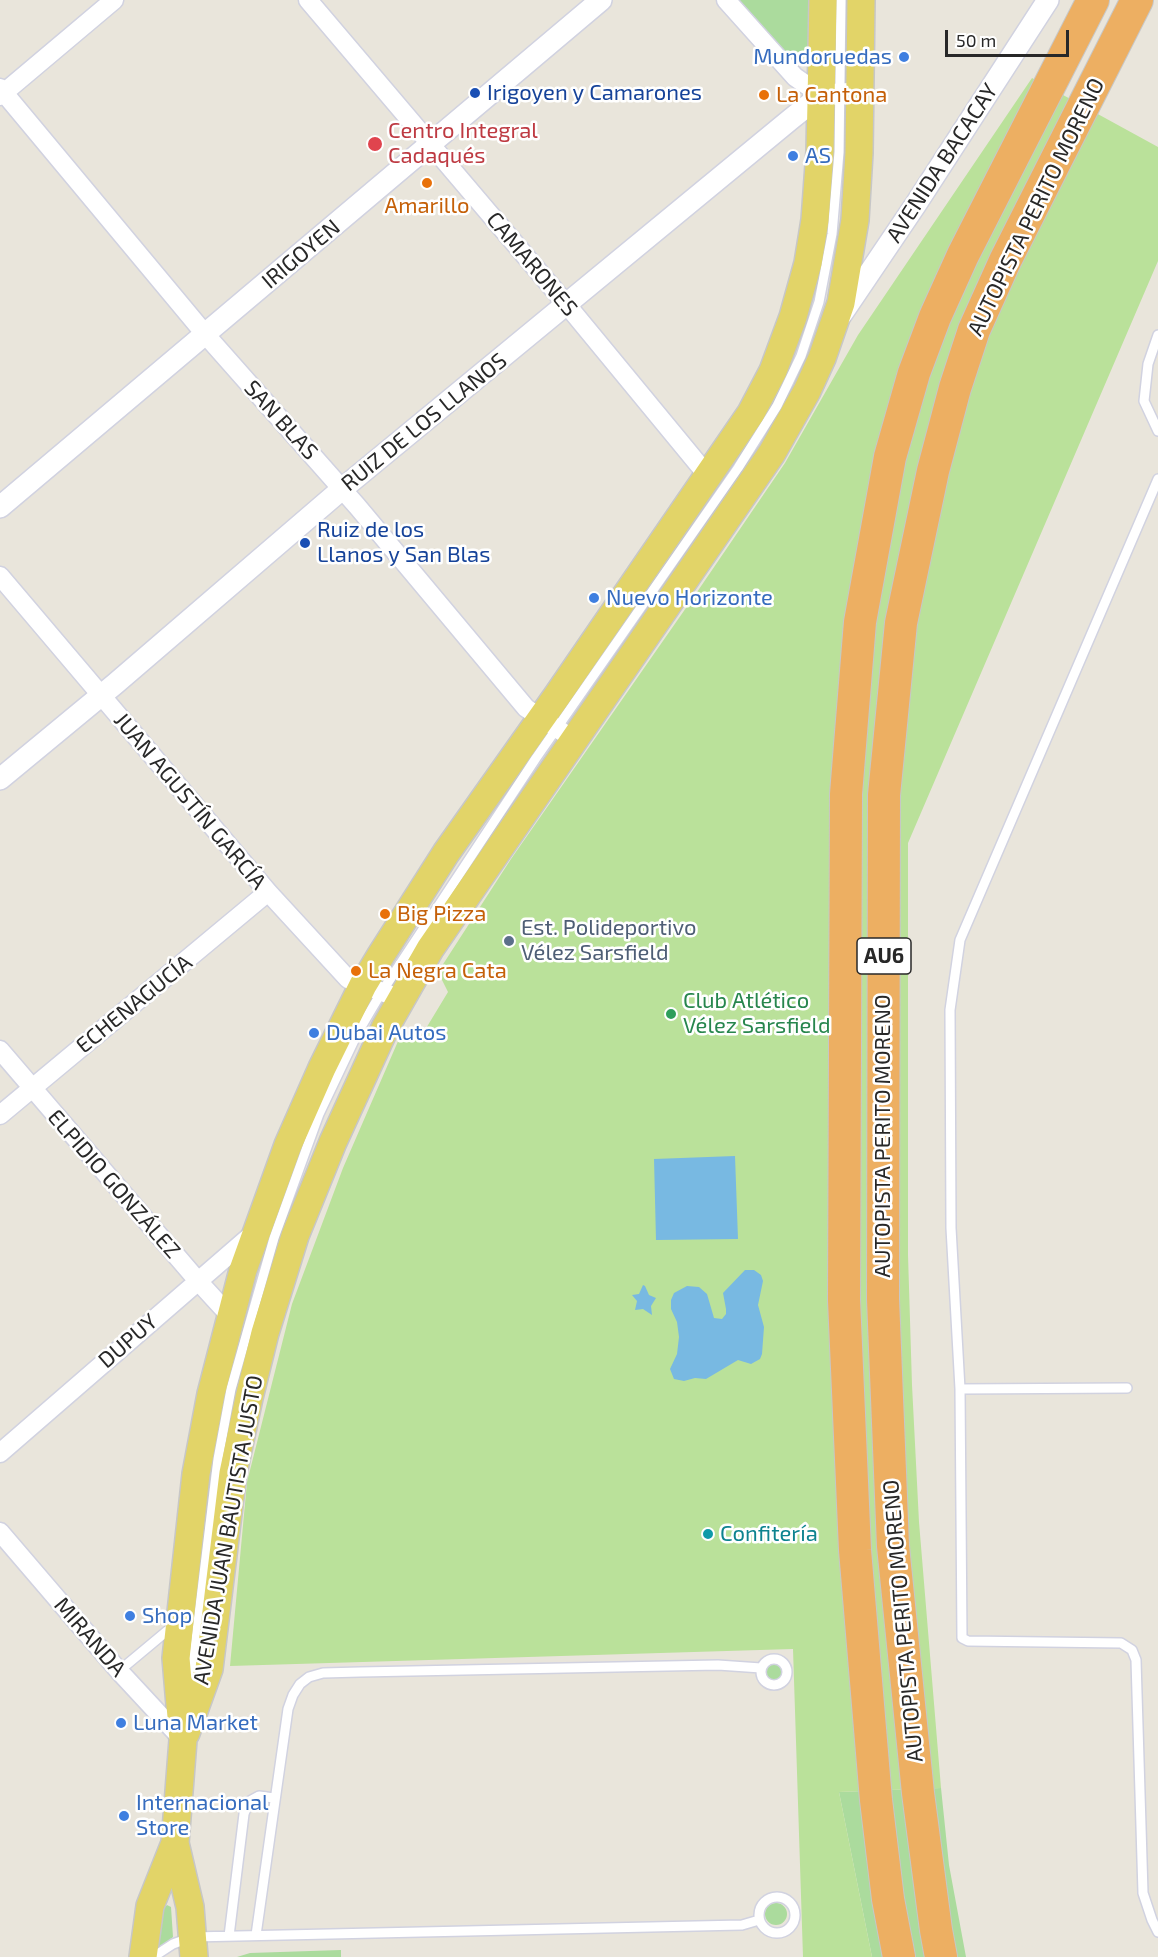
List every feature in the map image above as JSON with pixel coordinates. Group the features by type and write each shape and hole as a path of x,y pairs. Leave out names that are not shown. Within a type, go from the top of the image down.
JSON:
{"highway":[{"name":"AUTOPISTA PERITO MORENO","path":"899,1957 888,1899 875,1788 855,1550 844,1300 846,794 860,622 890,457 914,374 935,316 963,255 1093,0"},
{"name":"AUTOPISTA PERITO MORENO","path":"941,1957 918,1793 893,1546 883,1299 884,795 901,623 933,471 955,388 974,330 1005,261 1137,0"}],"main road":[{"name":"AVENIDA JUAN BAUTISTA JUSTO","path":"183,1740 209,1669 233,1473 265,1334 295,1236 333,1142 385,1028 382,992 421,889 557,729 772,453 807,392 834,326 846,276 855,220 840,94 823,0"},
{"name":"AVENIDA JUAN BAUTISTA JUSTO","path":"143,1957 150,1906 175,1843 183,1740 176,1658 196,1474 211,1394 230,1316 243,1270 288,1145 322,1068 382,992 451,918 557,729 708,476 751,413 762,392 784,345 808,264 818,196 861,0"},
{"name":"AVENIDA JUAN BAUTISTA JUSTO","path":"175,1843 190,1907 193,1947"}],"street":[{"path":"1,92 114,0"},
{"name":"CAMARONES","path":"308,0 567,305 708,476"},
{"name":"IRIGOYEN","path":"0,507 602,0"},
{"path":"726,0 795,77 840,94"},
{"name":"AVENIDA BACACAY","path":"834,326 1048,0"},
{"name":"SAN BLAS","path":"1,92 205,334 342,489 525,708 557,729"},
{"name":"RUIZ DE LOS LLANOS","path":"0,779 342,489 567,305 840,94"},
{"name":"JUAN AGUSTÍN GARCÍA","path":"0,576 268,892 348,979 382,992"},
{"name":"ECHENAGUCÍA","path":"0,1115 268,892"},
{"name":"ELPIDIO GONZÁLEZ","path":"0,1050 230,1316"},
{"name":"DUPUY","path":"0,1453 257,1230"},
{"name":"MIRANDA","path":"0,1532 119,1671 183,1740"}],"lane":[{"path":"557,729 738,468 790,383 811,328 828,262 832,234 839,152 842,0"},
{"path":"1158,335 1148,364 1144,401 1158,431"},
{"path":"1158,479 960,940 950,1022 951,1228 960,1389 962,1638 968,1641 1121,1643 1132,1650 1136,1660 1143,1893 1158,1932"},
{"path":"960,1389 1127,1388"},
{"path":"119,1671 180,1621"},
{"path":"256,1935 288,1709 300,1684 309,1677 323,1673 707,1665 761,1668"},
{"path":"229,1936 244,1814 248,1802 259,1796 274,1798"},
{"path":"774,1897 786,1899 792,1903 795,1910 794,1923 785,1932 779,1934 767,1931 759,1920 760,1908 774,1897"},
{"path":"153,1957 173,1944 193,1947 229,1936 742,1925 759,1920"}],"green space":[{"path":"738,0 811,0 807,57 795,61 785,57"},
{"name":"Club Atlético Vélez Sarsfield","path":"1032,78 1158,147 1158,261 908,843 908,1255 912,1385 919,1522 941,1788 839,1792 872,1957 803,1957 793,1649 230,1666 247,1482 292,1304 343,1168 399,1039 418,1039 425,1030 448,992 438,972 511,859 785,463 858,335"},
{"path":"773,1663 779,1666 782,1672 779,1678 773,1681 767,1678 764,1672 767,1666"},
{"path":"941,1788 949,1865 966,1957 872,1957 839,1792"},
{"path":"776,1903 786,1910 787,1914 780,1924 776,1925 766,1918 765,1914 772,1904"},
{"path":"167,1905 171,1907 173,1937 156,1953 160,1913"},
{"path":"341,1950 341,1957 237,1957 250,1953"}],"water":[{"path":"735,1156 738,1239 656,1240 654,1159"},
{"path":"745,1270 754,1270 761,1275 763,1281 758,1305 764,1327 760,1359 751,1364 738,1360 706,1379 695,1378 684,1381 674,1379 670,1369 677,1354 679,1337 677,1322 671,1309 674,1293 687,1286 699,1287 707,1294 714,1318 722,1319 726,1314 723,1293"},
{"path":"643,1285 649,1295 656,1298 651,1306 652,1315 643,1309 635,1310 637,1301 632,1295 639,1294"}],"place":[{"name":"Mundoruedas","path":"904,57"},
{"name":"Irigoyen y Camarones","path":"475,93"},
{"name":"La Cantona","path":"764,95"},
{"name":"Centro Integral Cadaqués","path":"375,144"},
{"name":"AS","path":"793,156"},
{"name":"Amarillo","path":"427,183"},
{"name":"Ruiz de los Llanos y San Blas","path":"305,543"},
{"name":"Nuevo Horizonte","path":"594,598"},
{"name":"Big Pizza","path":"385,914"},
{"name":"Est. Polideportivo Vélez Sarsfield","path":"509,941"},
{"name":"La Negra Cata","path":"356,971"},
{"name":"Club Atlético Vélez Sarsfield","path":"671,1014"},
{"name":"Dubai Autos","path":"314,1033"},
{"name":"Confitería","path":"708,1534"},
{"name":"Shop","path":"130,1616"},
{"name":"Luna Market","path":"121,1723"},
{"name":"Internacional Store","path":"124,1816"}]}
